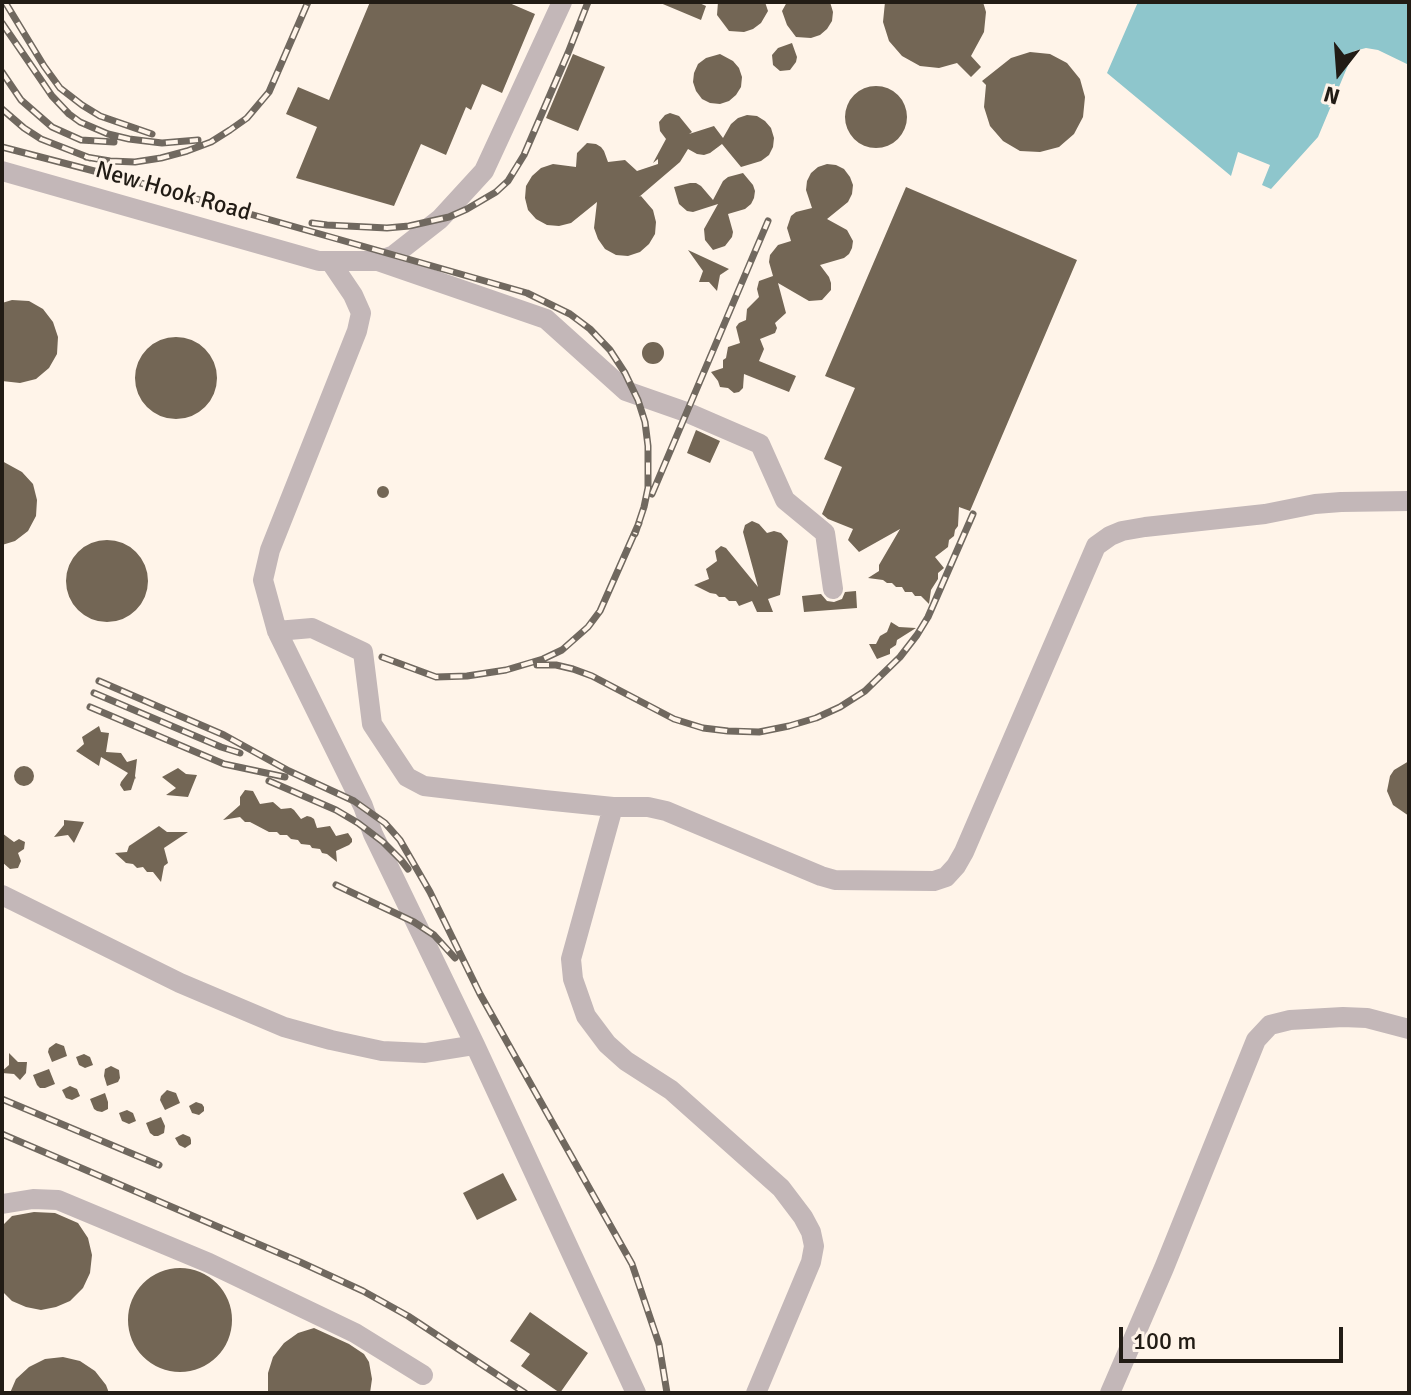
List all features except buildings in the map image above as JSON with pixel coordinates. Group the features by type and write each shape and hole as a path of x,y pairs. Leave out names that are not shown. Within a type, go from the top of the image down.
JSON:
{"street":[{"path":"378,261 394,255 440,219 484,171 562,2"},
{"name":"New Hook Road","path":"2,171 319,261 378,261"},
{"path":"330,261 361,313 357,331 270,550 263,580 277,631 363,806 373,834 475,1045 636,1393"},
{"path":"378,261 546,319 626,391 686,412 760,444 785,500 825,533 833,589"},
{"path":"277,631 312,628 363,652 372,724 407,777 424,786 613,807 648,807 666,811 835,880 934,881 946,877 964,852 1096,546 1122,531 1145,527 1265,514 1315,504 1409,501"},
{"path":"613,807 571,959 573,979 586,1016 607,1044 626,1061 671,1090 781,1188 811,1232 814,1246 811,1262 756,1393"},
{"path":"2,895 180,983 284,1027 382,1051 425,1053 475,1045"},
{"path":"1110,1393 1256,1040 1270,1025 1290,1020 1367,1018 1409,1029"},
{"path":"2,1204 33,1199 58,1200 222,1269 355,1333 423,1375"}],"water":[{"path":"1138,2 1409,2 1409,65 1378,50 1366,48 1354,51 1318,137 1271,189 1262,185 1270,165 1238,152 1231,176 1107,73"}],"railway":[{"path":"5,2 60,88 100,116 152,134"},
{"path":"86,157 135,162 161,158 211,142 230,130 247,118 269,92 308,2"},
{"path":"312,223 387,228 409,226 449,217 496,192 508,181 524,155 588,2"},
{"path":"2,23 52,96 80,122 129,139 162,143 198,140"},
{"path":"2,72 21,100 52,127 81,140 114,142"},
{"path":"2,109 41,139 90,158"},
{"path":"2,147 148,185 527,293 570,314 610,350 625,373 645,422 648,488 635,534"},
{"path":"652,494 768,221"},
{"path":"537,665 556,665 592,676 674,719 703,728 759,732 816,718 865,691 900,657 917,635 928,617 973,514"},
{"path":"382,657 436,677 467,676 506,670 562,650 588,627 600,611 639,523"},
{"path":"99,681 224,735 289,771 354,801 385,823 400,840 430,892 480,994 632,1264 659,1344 667,1393"},
{"path":"94,693 240,753"},
{"path":"90,707 224,764 285,777"},
{"path":"269,781 358,823 383,842 408,869"},
{"path":"336,885 414,922 434,935 455,958"},
{"path":"2,1099 159,1165"},
{"path":"2,1134 363,1291 408,1316 525,1393"}]}
